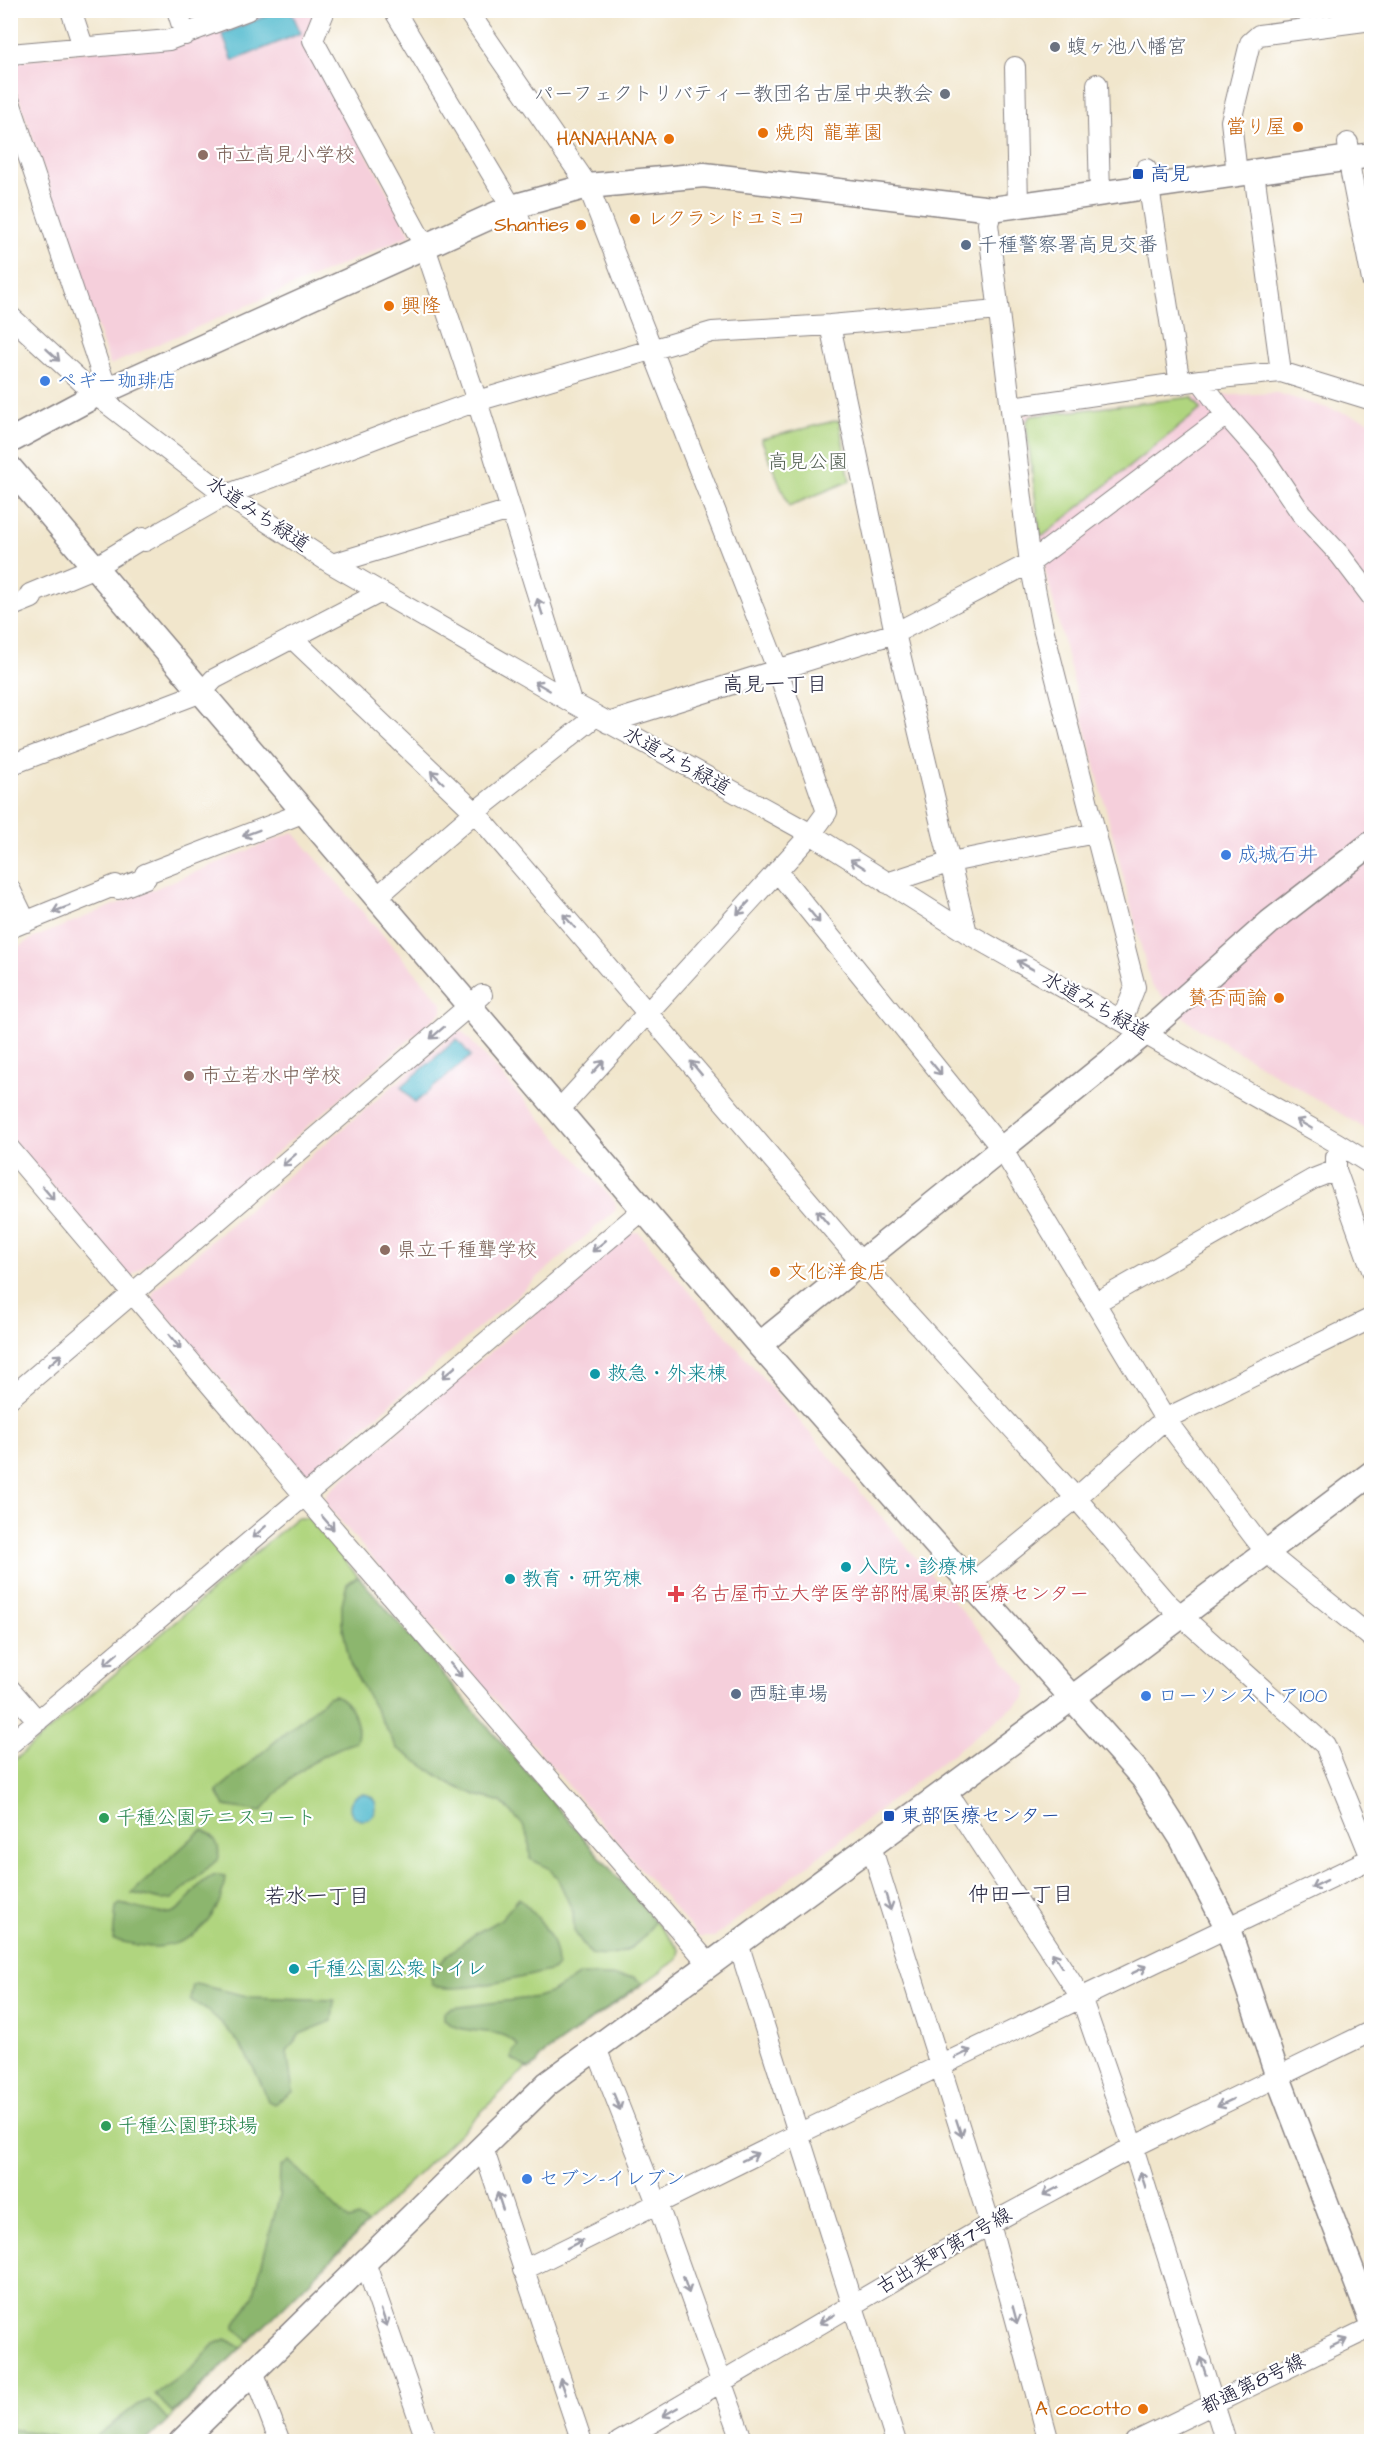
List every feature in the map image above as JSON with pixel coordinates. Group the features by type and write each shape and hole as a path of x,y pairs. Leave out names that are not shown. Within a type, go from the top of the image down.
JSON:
{"street":[{"path":"71,10 83,46"},
{"path":"177,10 185,35"},
{"path":"10,54 168,40 248,10"},
{"path":"325,10 313,40 425,246 477,401 571,702"},
{"path":"394,10 516,214"},
{"path":"466,10 588,186 778,671 827,812 811,834 559,1110"},
{"path":"1281,372 1245,173 1231,121 1250,43 1260,35 1336,18 1371,20"},
{"path":"1015,67 1018,205"},
{"path":"1097,84 1100,194"},
{"path":"10,102 103,378 96,395"},
{"path":"10,441 96,395 425,246 588,186 704,175 992,209 1100,194 1148,178 1245,173 1357,152 1351,174 1371,279"},
{"path":"1148,178 1190,382 1226,415 1263,458 1301,513 1340,555 1371,597"},
{"path":"992,209 988,224 1030,563 1042,624 1135,987 1122,1020"},
{"path":"10,607 32,598 30,594 95,567 143,538 145,541 226,495 477,401 712,332 830,325 998,310"},
{"name":"水道みち緑道","path":"10,316 96,395 226,495 332,564 602,720 811,834 967,933 1368,1159"},
{"path":"830,325 895,633 967,933"},
{"path":"1012,407 1190,382 1281,372 1371,400"},
{"path":"377,897 475,812 602,720 778,671 895,633 1030,563 1226,415"},
{"path":"10,468 377,897 475,1001 559,1110 759,1345 969,1585 1143,1778 1182,1839 1228,1929 1278,2077 1371,2325"},
{"path":"332,564 510,510"},
{"path":"10,765 202,692 214,679 380,593"},
{"path":"292,638 475,812 860,1262 1076,1498 1181,1617 1325,1745 1371,1859 796,2135 523,2270"},
{"path":"10,889 18,925 116,885 118,889 137,882 146,878 145,874 305,812"},
{"path":"887,882 951,862 1095,833"},
{"path":"759,1345 1145,1033 1270,922 1371,843"},
{"path":"777,871 1002,1149 1166,1419 1266,1552 1371,1638"},
{"path":"10,1398 475,1001"},
{"path":"1337,1143 1336,1170 1371,1270"},
{"path":"10,1149 303,1494 709,1964"},
{"path":"1095,1303 1313,1179 1336,1170"},
{"path":"10,1744 303,1494 644,1209"},
{"path":"969,1585 1076,1498 1166,1419 1371,1318"},
{"path":"181,2442 547,2084 1072,1698 1371,1473"},
{"path":"10,1689 38,1721"},
{"path":"946,1791 1081,1997 1133,2147 1226,2442"},
{"path":"871,1846 990,2224 1048,2442"},
{"path":"738,1943 796,2135 896,2442"},
{"name":"古出来町第7号線","path":"619,2442 990,2224 1133,2147 1371,2031"},
{"path":"596,2048 657,2203 743,2442"},
{"path":"483,2148 582,2442"},
{"path":"365,2262 427,2442"},
{"name":"都通第8号線","path":"1136,2442 1371,2325"},
{"path":"253,2371 280,2442"}],"shaded area":[{"name":"市立高見小学校","path":"263,11 317,11 304,39 411,235 110,365 11,75 15,62 212,32"},
{"path":"1277,393 1371,421 1371,1132 1189,1022 1151,985 1046,574 1024,414 1192,397"},
{"name":"市立若水中学校","path":"293,832 442,1003 442,1012 130,1277 11,1139 10,952 31,939"},
{"name":"県立千種聾学校","path":"456,1032 463,1032 615,1202 616,1210 310,1473 302,1473 152,1299 154,1290"},
{"name":"名古屋市立大学医学部附属東部医療センター","path":"638,1232 1026,1686 1025,1698 714,1937 699,1937 325,1503 327,1493 628,1233"}],"green space":[{"path":"1192,397 1201,409 1043,536 1040,535 1026,423 1030,416"},
{"name":"高見公園","path":"839,420 850,481 789,506 761,439"},
{"path":"296,1518 308,1518 680,1950 678,1959 540,2057 532,2068 525,2069 146,2441 11,2441 10,1764"},
{"path":"358,1576 655,1921 643,1938 628,1950 611,1955 590,1954 574,1931 573,1912 558,1879 549,1868 530,1859 529,1839 522,1824 501,1802 452,1785 397,1748 350,1664 342,1624 342,1604 347,1584"},
{"path":"334,1695 345,1702 354,1714 357,1729 356,1742 328,1753 303,1769 261,1812 225,1806 217,1792 219,1789 328,1697"},
{"path":"204,1830 216,1843 219,1851 217,1860 172,1899 161,1900 132,1893 199,1832"},
{"path":"217,1875 225,1876 218,1903 204,1926 194,1934 182,1941 154,1947 113,1940 116,1907 120,1904 153,1912 171,1913 183,1905 202,1883"},
{"path":"519,1898 546,1928 556,1956 557,1966 553,1970 472,1987 441,1987 432,1984 431,1976 447,1955 475,1934 501,1919"},
{"path":"580,1975 634,1977 642,1983 540,2057 537,2064 529,2069 512,2059 513,2051 518,2046 510,2039 501,2035 461,2028 444,2019 444,2012 452,2008 537,1997 552,1992"},
{"path":"193,1985 251,1997 334,2000 332,2021 300,2034 287,2052 293,2092 274,2104 268,2101 252,2065 231,2033 213,2015 190,1999"},
{"path":"289,2161 349,2220 358,2217 367,2224 249,2341 235,2328 235,2324 253,2297 279,2198 280,2167"},
{"path":"226,2339 241,2348 172,2413 155,2394 192,2368 214,2344"},
{"path":"150,2400 168,2420 146,2441 90,2441 137,2405"},
{"path":"10,2429 55,2435 59,2440 11,2441"}],"water":[{"path":"278,11 291,11 301,33 233,61 222,34"},
{"path":"457,1039 471,1056 415,1103 401,1087"},
{"path":"363,1794 373,1797 376,1807 373,1817 363,1820 353,1817 350,1807 353,1797"}],"place":[{"name":"蝮ヶ池八幡宮","path":"1055,47"},
{"name":"パーフェクトリバティー教団名古屋中央教会","path":"945,94"},
{"name":"當り屋","path":"1298,127"},
{"name":"焼肉 龍華園","path":"763,133"},
{"name":"HANAHANA","path":"669,139"},
{"name":"市立高見小学校","path":"203,155"},
{"name":"高見","path":"1138,174"},
{"name":"レクランドユミコ","path":"635,219"},
{"name":"Shanties","path":"581,225"},
{"name":"千種警察署高見交番","path":"966,245"},
{"name":"興隆","path":"389,306"},
{"name":"ペギー珈琲店","path":"45,381"},
{"name":"成城石井","path":"1226,855"},
{"name":"賛否両論","path":"1279,998"},
{"name":"市立若水中学校","path":"189,1076"},
{"name":"県立千種聾学校","path":"385,1250"},
{"name":"文化洋食店","path":"775,1272"},
{"name":"救急・外来棟","path":"595,1374"},
{"name":"入院・診療棟","path":"846,1567"},
{"name":"教育・研究棟","path":"510,1579"},
{"name":"名古屋市立大学医学部附属東部医療センター","path":"676,1594"},
{"name":"西駐車場","path":"736,1694"},
{"name":"ローソンストア100","path":"1146,1696"},
{"name":"東部医療センター","path":"889,1816"},
{"name":"千種公園テニスコート","path":"104,1818"},
{"name":"千種公園公衆トイレ","path":"294,1969"},
{"name":"千種公園野球場","path":"106,2126"},
{"name":"セブン-イレブン","path":"527,2179"},
{"name":"A cocotto","path":"1143,2409"}],"district":[{"name":"高見一丁目","path":"775,684"},
{"name":"仲田一丁目","path":"1021,1894"},
{"name":"若水一丁目","path":"317,1896"}]}
